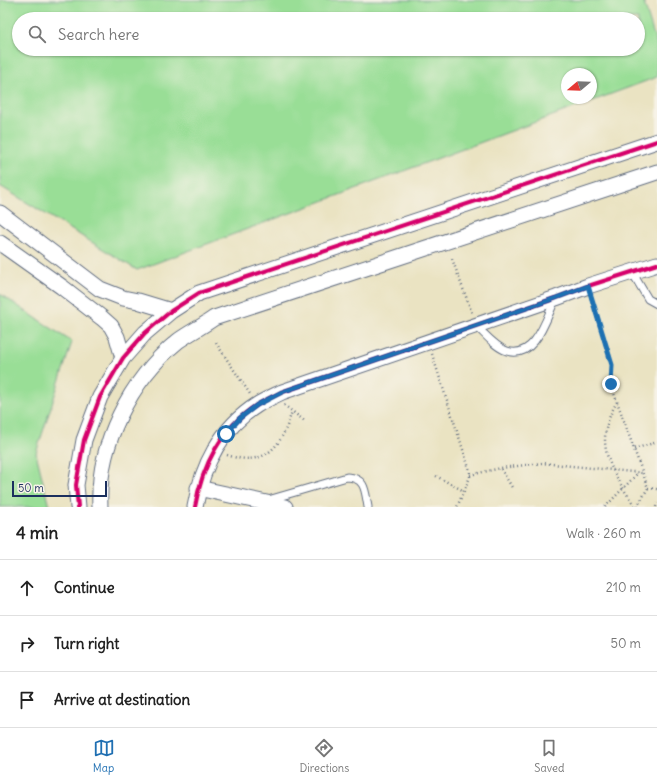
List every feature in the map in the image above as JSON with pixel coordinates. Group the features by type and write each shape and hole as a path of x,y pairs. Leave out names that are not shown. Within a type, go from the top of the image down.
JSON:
{"street":[{"path":"78,507 76,485 84,440 100,397 123,358 145,333 171,311 199,293 657,141"},
{"path":"100,507 99,489 107,447 124,407 148,371 178,341 214,318 657,172"},
{"path":"0,213 100,289 123,298 171,311"},
{"path":"0,243 62,287 107,322 117,337 123,358"},
{"path":"195,507 198,488 213,451 236,423 257,405 272,397 282,392 588,286 657,264"},
{"path":"198,488 284,507"}],"lane":[{"path":"632,272 648,298 657,304"},
{"path":"476,326 500,347 508,351 516,352 525,350 533,344 538,337 556,298"},
{"path":"262,502 346,477 354,478 361,482 364,488 368,507"}],"path":[{"path":"452,259 476,326"},
{"path":"588,286 612,365 611,384 648,488"},
{"path":"428,342 470,475 457,507"},
{"path":"216,343 257,405"},
{"path":"272,397 306,422"},
{"path":"617,402 610,414 605,428 604,442 607,457 623,488 636,507 648,488"},
{"path":"213,451 235,458 250,459 261,457 270,453 279,443 292,411"},
{"path":"634,449 657,442"},
{"path":"470,475 501,468 542,463 643,473"},
{"path":"501,468 513,489"},
{"path":"605,507 638,473"},
{"path":"436,476 464,491"},
{"path":"648,488 657,489"},
{"path":"656,507 657,503"}],"green space":[{"path":"0,0 643,0 657,45 657,77 597,99 597,68 561,68 561,104 584,104 137,270 0,186"},
{"path":"0,294 72,342 36,453 49,507 0,507"}],"cycle path":[{"path":"78,507 76,485 84,440 100,397 123,358 145,333 171,311 199,293 657,141"},
{"path":"195,507 203,477 215,449 223,437 244,414 266,400 282,392 588,286 657,264"}],"route":[{"path":"226,434 240,418 257,405 282,392 588,286 612,365 611,384"}]}
